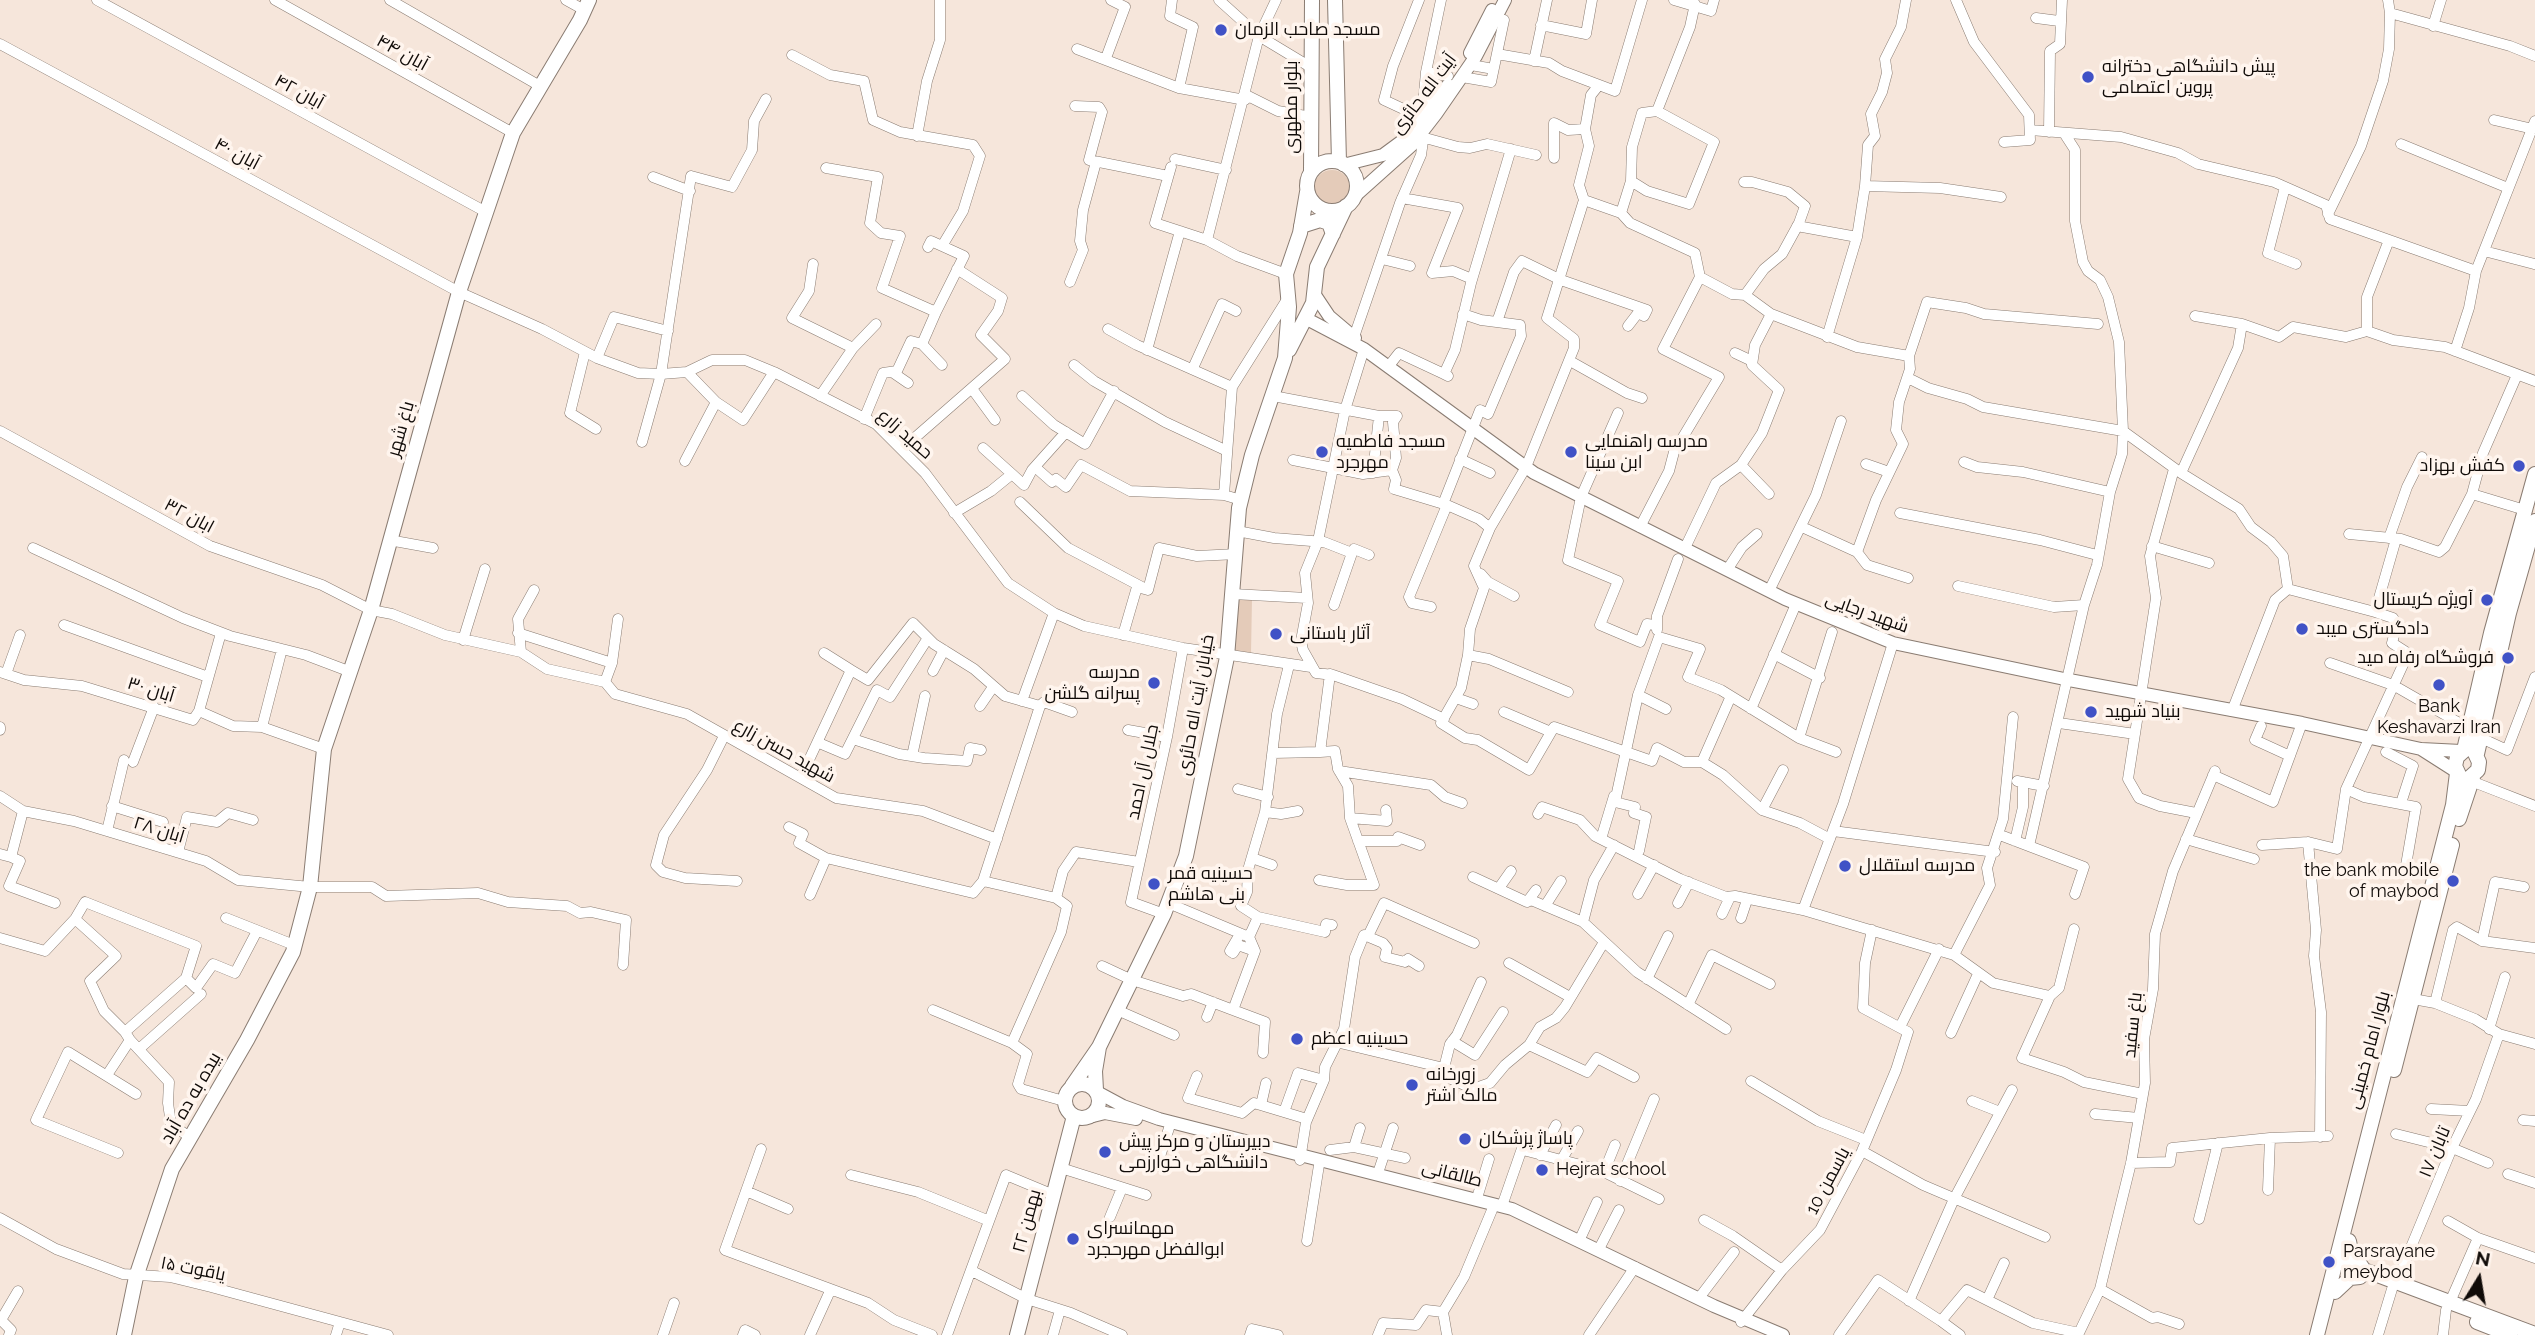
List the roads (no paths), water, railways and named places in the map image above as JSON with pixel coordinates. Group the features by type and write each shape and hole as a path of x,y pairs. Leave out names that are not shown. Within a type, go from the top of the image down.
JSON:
{"main road":[{"name":"بلوار مطهری","path":"1311,172 1312,0"},
{"path":"1335,0 1341,163"},
{"name":"باغ شهر","path":"310,887 324,750 371,610 459,292 513,133 586,5"},
{"path":"1285,358 1288,303 1286,274 1301,226 1307,192 1311,172 1328,161 1341,163 1354,176 1350,201 1329,211 1319,208 1307,192"},
{"name":"آیت اله حائری","path":"1285,358 1315,295 1317,267 1350,201"},
{"path":"1301,226 1320,220 1329,223 1333,234"},
{"path":"1288,303 1305,318"},
{"name":"خیابان آیت اله حائری","path":"1100,1047 1166,909 1189,846 1227,657 1241,500 1252,455 1285,358"},
{"path":"2468,752 2481,738 2530,516 2535,474"},
{"path":"2468,752 2468,727 2530,516"},
{"name":"بلوار امام خمینی","path":"2317,1335 2339,1266 2348,1241 2472,778 2478,770 2468,752 2457,757 2453,805 2339,1266 2325,1335"},
{"path":"2457,773 2468,780 2472,778"},
{"name":"بیده به ده آباد","path":"124,1335 136,1277 172,1169 247,1040 295,945 310,887"},
{"path":"1100,1047 1096,1091 1099,1104 1082,1117 1068,1111 1065,1101 1072,1086 1100,1047"},
{"path":"1072,1086 1083,1083 1096,1091"},
{"name":"۲۲ بهمن","path":"1017,1335 1061,1168 1082,1117"},
{"path":"2348,1241 2362,1273"},
{"path":"2339,1266 2448,1306 2510,1335"},
{"path":"2335,1292 2362,1273"},
{"path":"2448,1306 2535,1334"}],"street":[{"name":"آبان ۴۲","path":"97,0 485,212"},
{"name":"آبان ۴۴","path":"275,0 513,133"},
{"path":"390,0 540,86"},
{"path":"566,0 586,5"},
{"path":"916,136 940,40 940,0"},
{"path":"1106,58 1125,7 1111,0"},
{"path":"1172,0 1170,16 1193,27 1179,88"},
{"path":"1219,0 1259,36 1312,68"},
{"path":"1207,240 1259,36 1276,0"},
{"path":"1419,0 1393,66 1384,100 1426,119 1426,72 1441,0"},
{"name":"آیت اله حائری","path":"1350,201 1415,134 1426,119 1468,57 1496,0"},
{"name":"آیت اله حائری","path":"1426,119 1471,65 1505,0"},
{"path":"1534,61 1548,0"},
{"path":"1541,25 1586,34 1592,0"},
{"path":"1497,54 1549,62 1562,71 1615,91 1642,0"},
{"path":"1674,0 1695,4 1711,11 1714,0"},
{"path":"1827,337 1857,237 1866,186 1868,145 1875,136 1871,114 1882,92 1885,59 1901,27 1906,0"},
{"path":"1956,0 1974,42 2029,115 2031,140 2004,142"},
{"path":"2049,132 2050,51 2060,44 2062,0"},
{"path":"2329,214 2361,146 2383,81 2389,48 2388,0"},
{"path":"2433,26 2441,0"},
{"path":"1657,111 1690,27 1695,4"},
{"path":"2390,13 2510,46 2535,56"},
{"path":"2036,18 2059,21"},
{"path":"1462,77 1491,82 1504,20"},
{"name":"آبان ۴۰","path":"0,44 459,292 584,352"},
{"path":"1077,49 1179,88 1245,98 1278,111 1311,117"},
{"path":"792,55 830,75 864,81 873,120 916,136 973,145 980,156 963,211 942,246"},
{"path":"1471,65 1488,68"},
{"path":"1426,72 1448,76"},
{"path":"1444,719 1461,688 1468,655 1469,629 1484,588 1474,566 1490,528 1526,467 1570,361 1574,339 1547,318 1584,200 1579,186 1589,146 1585,130 1591,95 1599,85"},
{"path":"642,442 661,374 691,176 732,187 752,150 754,121 766,99"},
{"path":"1070,282 1083,250 1080,241 1083,210 1102,112 1099,107 1075,106"},
{"path":"1620,212 1631,181 1632,147 1642,113 1657,111 1714,142 1689,204 1647,191 1631,181"},
{"path":"2455,351 2469,309 2476,271 2534,125 2494,120"},
{"path":"1554,158 1554,123 1568,130 1585,130"},
{"path":"2030,130 2121,137 2178,153 2197,164 2285,187 2326,205 2330,219 2476,271"},
{"path":"2029,846 2084,605 2097,565 2110,492 2122,454 2119,342 2108,297 2100,280 2088,271 2083,261 2075,221 2075,150 2064,133"},
{"path":"1415,134 1458,147 1470,148 1487,144 1536,155"},
{"path":"1354,337 1402,198 1421,155 1423,141 1415,134"},
{"name":"آیت اله حائری","path":"1341,163 1383,155 1415,134"},
{"path":"2401,144 2508,188"},
{"path":"1388,367 1399,353 1446,375 1511,149"},
{"path":"1092,161 1121,167 1226,170"},
{"path":"826,167 878,177 870,223 881,233 900,236 881,288 936,312"},
{"path":"1172,167 1155,223 1207,240 1237,256 1286,274"},
{"path":"653,177 690,191"},
{"path":"1744,183 1752,182 1788,192 1805,206 1782,254 1764,269 1745,295"},
{"path":"1866,186 1940,188 2001,197"},
{"path":"2285,187 2268,253 2296,264"},
{"path":"1402,198 1458,208 1432,273 1453,271 1472,279"},
{"path":"1584,200 1620,212 1630,223 1695,253 1700,277 1663,349 1719,377 1697,411 1640,527"},
{"path":"1797,226 1857,237"},
{"path":"1147,349 1180,231"},
{"path":"2367,331 2367,297 2389,240"},
{"path":"922,344 964,256 931,241 928,247"},
{"path":"2484,251 2534,264"},
{"path":"1382,259 1410,266"},
{"path":"1497,322 1514,272 1522,261 1561,280 1647,310 1644,316 1638,313 1629,327"},
{"path":"813,264 809,291 792,318 853,348"},
{"path":"902,449 973,390 1005,359 981,335 998,311 1002,298 957,270"},
{"path":"1700,277 1732,294 1745,295 1771,314 1827,337 1857,348 1909,356"},
{"path":"1315,295 1329,316 1364,349"},
{"path":"1857,552 1903,444 1896,430 1899,402 1908,378 1909,356 1927,302 1966,308 1984,314 2098,324"},
{"path":"1224,495 1225,450 1232,387 1288,303"},
{"path":"1193,368 1222,304 1236,312"},
{"path":"1431,607 1412,603 1409,597 1479,410 1489,414 1521,335 1520,325 1463,314"},
{"path":"1752,361 1755,345 1771,314"},
{"path":"2195,316 2242,324 2279,337 2293,327 2346,337 2367,331 2393,340 2455,351 2535,381"},
{"path":"597,358 614,317 668,331"},
{"path":"1305,318 1364,349"},
{"path":"820,397 853,348 876,324"},
{"path":"2196,813 2160,806 2139,798 2128,779 2156,598 2150,555 2152,546 2177,471 2238,348 2242,324"},
{"path":"1108,329 1232,387"},
{"path":"864,419 883,373 897,371 911,341 922,344 942,365"},
{"path":"1313,670 1301,641 1307,598 1305,573 1318,541 1345,410 1364,349"},
{"name":"شهید رجایی","path":"1364,349 1471,430 1526,467 1640,527 1681,554 1727,570 1796,604 1893,643 2421,749"},
{"path":"584,352 570,413 596,429"},
{"name":"حمید زارع","path":"584,352 638,373 687,372 712,360 745,360 876,424 925,473 1009,583 1054,613 1084,626 1227,657 1289,665 1330,674 1402,699 1444,719 1441,723 1452,731 1465,738 1478,740 1529,770 1551,732"},
{"path":"1639,851 1646,817 1634,813 1635,807 1615,802 1637,695 1660,638 1656,625 1681,554 1716,483 1741,465 1762,433 1779,390 1752,361 1735,353"},
{"path":"1570,361 1626,393 1642,398"},
{"path":"1074,365 1094,381 1165,422 1225,450"},
{"path":"687,372 716,401 743,420 774,372"},
{"path":"892,372 908,383"},
{"path":"2348,534 2392,538 2428,546 2439,552 2472,494 2483,453 2516,375"},
{"path":"1908,378 1927,388 1967,399 1983,407 2123,431 2161,456 2177,471 2239,509 2251,527 2271,542 2283,556 2288,589"},
{"path":"973,390 995,420"},
{"path":"1022,396 1085,444 1114,391"},
{"path":"1273,396 1379,416 1397,416 1393,422 1396,458 1392,470 1396,480 1394,489 1445,505 1479,519 1490,528"},
{"path":"685,461 716,401"},
{"path":"1618,413 1581,497 1568,560 1618,580 1600,625 1640,642 1647,624 1656,625"},
{"path":"1373,473 1379,416"},
{"path":"1769,591 1802,527 1841,421"},
{"name":"ابان ۳۲","path":"0,431 210,546 322,585 371,610 463,640"},
{"path":"983,448 1024,485 1035,467 1066,432"},
{"path":"2375,612 2407,487 2422,457"},
{"path":"1460,459 1490,473"},
{"path":"1293,460 1363,474 1392,470"},
{"path":"1964,462 2110,492"},
{"path":"1035,467 1052,482 1056,480 1066,487 1081,464 1130,491 1224,495 1241,500"},
{"path":"1866,464 1889,472"},
{"path":"1741,465 1769,494"},
{"path":"954,513 991,491 1012,474"},
{"path":"2472,494 2530,516"},
{"path":"1020,502 1068,548 1148,590"},
{"path":"1900,513 2040,540 2097,555"},
{"path":"1802,527 1857,552 1867,565 1908,578"},
{"path":"1237,531 1274,538 1318,541 1352,553"},
{"path":"1727,570 1742,547 1757,534"},
{"path":"389,540 433,548"},
{"path":"2152,546 2209,563"},
{"path":"33,548 221,633 351,671"},
{"path":"1148,590 1159,548 1197,556 1237,554"},
{"path":"1334,605 1354,549 1369,555"},
{"path":"1474,566 1488,582 1514,596"},
{"path":"463,640 485,569"},
{"path":"1958,586 2054,607 2084,605"},
{"path":"1123,635 1137,587 1148,590"},
{"path":"2262,845 2308,842 2337,849 2346,789 2406,652 2392,643 2397,624 2393,618 2288,589"},
{"path":"2232,711 2275,600 2288,589"},
{"path":"521,652 519,619 534,590"},
{"path":"1233,594 1307,598"},
{"path":"1751,709 1796,604"},
{"path":"1022,701 1054,613"},
{"path":"605,682 612,663 618,619"},
{"path":"824,653 867,680 913,623 928,638 974,669 1005,696 1040,706"},
{"path":"64,625 208,677"},
{"path":"1799,738 1820,678 1832,632"},
{"path":"199,711 221,633"},
{"path":"518,633 612,663"},
{"path":"3,673 20,635"},
{"path":"819,743 845,754 877,690 890,696 928,638"},
{"path":"1660,638 1700,649 1688,677 1731,696 1799,738 1836,752"},
{"name":"شهید حسن زارع","path":"463,640 521,652 547,669 605,682 615,694 687,714 836,798 923,811 997,839"},
{"path":"1803,910 1832,835 1893,643"},
{"name":"جلال آل احمد","path":"1166,909 1131,902 1167,737 1183,648"},
{"path":"262,727 282,649"},
{"path":"933,671 944,650"},
{"path":"1774,654 1820,678"},
{"path":"1468,655 1489,659 1568,692"},
{"path":"2330,663 2393,685 2468,727"},
{"path":"1289,665 1277,714 1268,797 1252,858 1247,892 1241,906 1258,917 1325,932 1326,924 1332,925"},
{"path":"801,777 851,670"},
{"name":"آبان ۳۰","path":"3,673 24,680 82,686 193,720 199,711 233,726 262,727 324,750"},
{"path":"1320,752 1330,674"},
{"path":"2481,738 2507,750 2535,677"},
{"path":"980,706 993,687"},
{"path":"1637,695 1666,709"},
{"path":"912,756 925,696"},
{"path":"1702,762 1731,696"},
{"path":"1456,698 1472,704"},
{"path":"789,827 803,834 799,843 826,858 973,893 983,881 1040,706 1044,702 1072,712"},
{"path":"107,831 112,806 129,761 154,708"},
{"path":"1504,712 1551,732 1554,727 1653,761 1657,748 1684,762 1702,762 1723,775 1762,810 1832,835 1995,852"},
{"path":"1954,955 1990,885 1987,869 2000,835 2013,717"},
{"path":"2059,723 2135,734"},
{"path":"2261,726 2255,740 2290,756 2302,723"},
{"path":"1129,730 1167,737"},
{"path":"724,736 707,770 664,835 656,865 663,872 685,878 737,881"},
{"path":"853,739 912,756 967,761 970,748 981,750"},
{"path":"2421,749 2468,752"},
{"path":"2421,749 2457,773"},
{"path":"1273,753 1335,751 1339,771 1348,786 1350,818 1374,885 1347,885 1319,880"},
{"path":"2386,752 2413,766 2401,803"},
{"name":"باغ سفید","path":"2078,1334 2100,1289 2131,1163 2143,1094 2144,1039 2153,989 2155,934 2173,871 2214,773 2273,802 2290,756"},
{"path":"1762,810 1783,769"},
{"path":"1339,771 1431,785 1445,797 1462,803"},
{"path":"2472,778 2535,806"},
{"path":"2008,779 2044,786"},
{"path":"1601,839 1619,782"},
{"path":"2015,841 2023,807 2023,782"},
{"path":"1238,789 1268,797"},
{"path":"2346,789 2364,797 2416,807 2405,871"},
{"name":"آبان ۲۸","path":"0,796 23,811 107,831 206,861 238,880 310,887 372,887 386,896 478,893 508,902 568,906 580,913 591,912 626,920 623,965"},
{"path":"112,806 163,822"},
{"path":"1538,814 1542,807 1580,820 1585,829 1601,839 1689,882 1730,897 1803,910 1939,949 1954,955 1993,983 2050,996"},
{"path":"1350,818 1387,821 1386,810"},
{"path":"23,811 5,856 20,861 9,886 55,903"},
{"path":"1265,812 1281,814 1298,811"},
{"path":"178,852 187,817 217,822 228,813 253,820"},
{"path":"2000,835 2084,867 2075,894"},
{"path":"1358,841 1397,841 1398,837 1420,845"},
{"path":"2186,839 2254,859"},
{"path":"2131,1163 2170,1162 2172,1148 2270,1138 2324,1137 2321,1012 2314,957 2316,930 2308,842"},
{"path":"1583,922 1594,880 1614,845"},
{"path":"1056,898 1063,871 1076,852 1139,862"},
{"path":"810,895 826,858"},
{"path":"1252,858 1272,865"},
{"path":"1637,894 1654,865"},
{"path":"1499,888 1511,871"},
{"path":"1473,877 1527,902 1531,900 1583,922 1647,979 1726,1029"},
{"path":"983,881 1056,898 1067,906 1061,932 1012,1043"},
{"path":"1545,906 1561,881"},
{"path":"1678,903 1689,882"},
{"path":"2482,941 2495,882 2524,887"},
{"path":"1527,902 1536,890"},
{"path":"1723,914 1730,897"},
{"path":"1741,918 1747,900"},
{"path":"1301,1158 1307,1119 1324,1080 1330,1052 1340,1043 1355,957 1382,901 1475,943"},
{"path":"0,938 45,951 75,919 85,902 196,946 186,978 128,1036 107,1075"},
{"path":"1166,909 1245,935 1255,951"},
{"path":"1255,951 1238,945 1233,953 1230,951 1258,917"},
{"path":"226,918 295,945"},
{"path":"75,919 116,956 90,981 104,1011 169,1082 167,1103 171,1124 191,1138"},
{"path":"2435,1003 2453,930 2457,927 2482,941 2535,948"},
{"path":"2074,929 2059,988 2050,996 2022,1058 2064,1072 2084,1082 2143,1094"},
{"path":"1872,930 1865,963 1863,1008 1904,1030"},
{"path":"186,978 196,988 214,964 235,972 257,931"},
{"path":"1366,935 1383,943 1387,948 1385,957 1405,962 1408,959 1419,966"},
{"path":"1647,979 1668,936"},
{"path":"1480,982 1452,1041 1444,1068 1447,1077 1473,1089 1490,1083 1505,1065 1529,1045 1540,1027 1556,1018 1604,942"},
{"name":"یاسمن 10","path":"1742,1321 1782,1270 1820,1230 1862,1151 1896,1070 1904,1030 1939,949"},
{"path":"1233,1010 1255,951"},
{"path":"1688,1005 1712,955 1770,984"},
{"path":"1509,963 1570,997"},
{"path":"1102,967 1132,980 1183,996 1191,994 1265,1022 1263,1054"},
{"path":"1951,1033 1978,974"},
{"path":"2489,1029 2505,977"},
{"path":"139,1049 201,994"},
{"path":"2413,999 2435,1003 2475,1019 2500,1034 2535,1044"},
{"path":"1207,1017 1213,1002"},
{"path":"933,1010 1012,1043 1027,1054 1018,1084 1021,1089 1065,1101"},
{"path":"1117,1010 1174,1035"},
{"path":"1452,1041 1475,1055 1503,1012"},
{"name":"تابان ۱۷","path":"2378,1335 2395,1285 2500,1034"},
{"path":"1340,1043 1444,1068"},
{"path":"1529,1045 1587,1072 1597,1058 1634,1077"},
{"path":"118,1153 36,1119 68,1052 135,1094"},
{"path":"1284,1112 1298,1073 1324,1080"},
{"path":"1197,1076 1188,1098 1242,1113 1254,1104 1261,1105 1307,1119"},
{"path":"1751,1081 1818,1121 1866,1140"},
{"path":"1261,1105 1266,1083"},
{"path":"1909,1301 1954,1199 1983,1150 2012,1090"},
{"name":"طالقانی","path":"1096,1091 1158,1119 1319,1165 1497,1206 1699,1298 1766,1335"},
{"path":"1620,1181 1654,1099"},
{"path":"1972,1101 2000,1112"},
{"path":"2431,1109 2470,1111"},
{"name":"طالقانی","path":"1082,1117 1119,1114 1169,1128 1378,1173 1477,1198 1580,1240 1633,1269 1742,1321 1783,1335"},
{"path":"2095,1114 2139,1118"},
{"path":"2523,1120 2535,1121"},
{"path":"1540,1155 1556,1125"},
{"path":"1157,1166 1169,1128"},
{"path":"1354,1147 1360,1128"},
{"path":"1378,1173 1393,1128"},
{"path":"1561,1161 1578,1131"},
{"path":"2396,1134 2452,1148 2488,1163"},
{"path":"1447,1335 1443,1311 1464,1277 1523,1150 1525,1137"},
{"path":"2268,1190 2270,1138"},
{"path":"2199,1219 2218,1143"},
{"path":"1604,1172 1615,1145"},
{"path":"1330,1150 1354,1147 1405,1158"},
{"path":"761,1149 724,1250 868,1303 894,1320 932,1335"},
{"path":"1523,1150 1604,1172 1659,1199"},
{"path":"1862,1151 1954,1199 2045,1237"},
{"path":"1477,1198 1489,1159"},
{"path":"1307,1241 1319,1165"},
{"path":"1061,1168 1146,1195"},
{"path":"2508,1174 2535,1183"},
{"path":"851,1175 918,1192 987,1220"},
{"path":"947,1335 972,1271 987,1220 1006,1175 1054,1195"},
{"path":"1110,1217 1122,1188"},
{"path":"746,1191 788,1209"},
{"path":"1580,1240 1597,1202"},
{"path":"1599,1249 1619,1210"},
{"name":"یاقوت ۱۵","path":"0,1218 56,1249 136,1277 170,1277 388,1335"},
{"path":"1703,1220 1733,1236 1782,1270"},
{"path":"2448,1221 2478,1238 2535,1256"},
{"path":"2443,1335 2448,1306 2478,1238"},
{"path":"1699,1298 1734,1252"},
{"path":"1987,1300 2004,1263"},
{"path":"1589,1335 1633,1269"},
{"path":"972,1271 1027,1299 1122,1335"},
{"path":"1839,1335 1878,1280 1959,1335"},
{"path":"2100,1289 2152,1318 2158,1317 2179,1324"},
{"path":"1941,1321 1966,1290 2033,1323 2078,1334"},
{"path":"810,1335 830,1291"},
{"path":"9,1335 11,1329 1,1320 18,1292"},
{"path":"663,1335 674,1303"},
{"path":"1053,1335 1060,1310"},
{"path":"1378,1335 1383,1323 1416,1325 1426,1310 1443,1311"},
{"path":"336,1335 341,1322"},
{"path":"743,1335 745,1330 755,1335"},
{"path":"1251,1332 1278,1335"}],"place":[{"name":"مسجد صاحب الزمان","path":"1221,30"},
{"name":"پیش دانشگاهی دخترانه پروین اعتصامی","path":"2088,77"},
{"name":"مسجد فاطمیه مهرجرد","path":"1322,452"},
{"name":"مدرسه راهنمایی ابن سینا","path":"1571,452"},
{"name":"کفش بهزاد","path":"2519,466"},
{"name":"آویژه کریستال","path":"2487,600"},
{"name":"دادگستری میبد","path":"2302,629"},
{"name":"آثار باستانی","path":"1276,634"},
{"name":"فروشگاه رفاه مید","path":"2508,658"},
{"name":"مدرسه پسرانه گلشن","path":"1154,683"},
{"name":"Bank Keshavarzi Iran","path":"2439,685"},
{"name":"بنیاد شهید","path":"2091,712"},
{"name":"مدرسه استقلال","path":"1845,866"},
{"name":"the bank mobile of maybod","path":"2453,881"},
{"name":"حسینیه قمر بنی هاشم","path":"1154,884"},
{"name":"حسینیه اعظم","path":"1297,1039"},
{"name":"زورخانه مالک اشتر","path":"1412,1085"},
{"name":"پاساژ پزشکان","path":"1465,1139"},
{"name":"دبیرستان و مرکز پیش دانشگاهی خوارزمی","path":"1105,1152"},
{"name":"Hejrat school","path":"1542,1170"},
{"name":"مهمانسرای ابوالفضل مهرحجرد","path":"1073,1239"},
{"name":"Parsrayane meybod","path":"2329,1262"}]}
